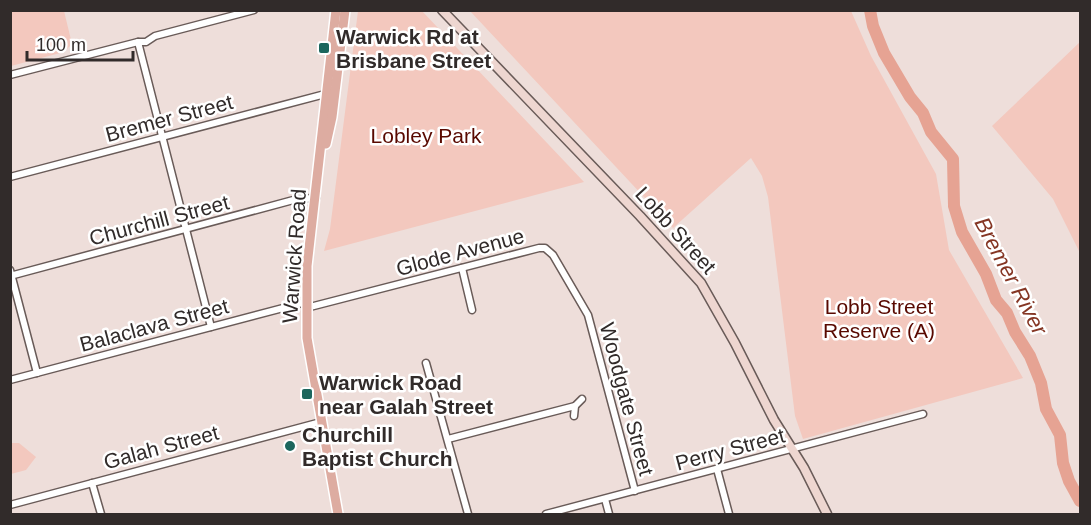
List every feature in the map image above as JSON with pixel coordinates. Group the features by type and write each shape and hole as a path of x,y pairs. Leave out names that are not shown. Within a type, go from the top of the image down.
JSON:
{"main road":[{"name":"Warwick Road","path":"331,92 336,10"},
{"name":"Warwick Road","path":"338,514 307,338 306,305 318,178 345,10"},
{"name":"Lobb Street","path":"442,10 690,268 715,305 790,449 804,468 827,514"}],"street":[{"path":"10,75 138,42 146,42 155,36 254,10"},
{"path":"138,42 211,327"},
{"name":"Bremer Street","path":"10,177 331,92"},
{"name":"Churchill Street","path":"11,274 186,230 297,199 316,198"},
{"name":"Glode Avenue","path":"306,305 545,248 553,255 588,315"},
{"path":"462,268 472,310"},
{"path":"11,274 37,373"},
{"name":"Balaclava Street","path":"10,380 211,327 306,305"},
{"name":"Woodgate Street","path":"588,315 635,491"},
{"path":"426,363 468,514"},
{"path":"448,439 575,406 582,399"},
{"path":"574,416 575,406"},
{"name":"Perry Street","path":"546,514 923,414"},
{"name":"Galah Street","path":"10,505 321,422"},
{"path":"717,469 729,514"},
{"path":"93,483 101,514"},
{"path":"605,499 609,514"}],"green space":[{"path":"11,10 64,11 72,44 64,52 11,66"},
{"name":"Lobley Park","path":"358,11 422,11 584,182 324,251 330,229"},
{"name":"Lobb Street Reserve (A)","path":"470,11 851,11 871,56 936,174 949,250 1023,378 803,439 795,416 768,197 762,176 751,158 673,228"},
{"path":"1080,42 1080,253 1053,199 992,126"},
{"path":"11,443 19,443 36,457 26,470 11,474"}],"waterway":[{"name":"Bremer River","path":"870,10 873,26 884,53 910,97 923,113 931,132 953,159 954,206 962,232 986,274 996,300 1007,313 1015,332 1030,356 1041,383 1046,409 1060,435 1063,463 1069,481 1080,501"}],"place":[{"name":"Warwick Rd at Brisbane Street","path":"324,48"},
{"name":"Warwick Road near Galah Street","path":"307,394"},
{"name":"Churchill Baptist Church","path":"290,446"}]}
